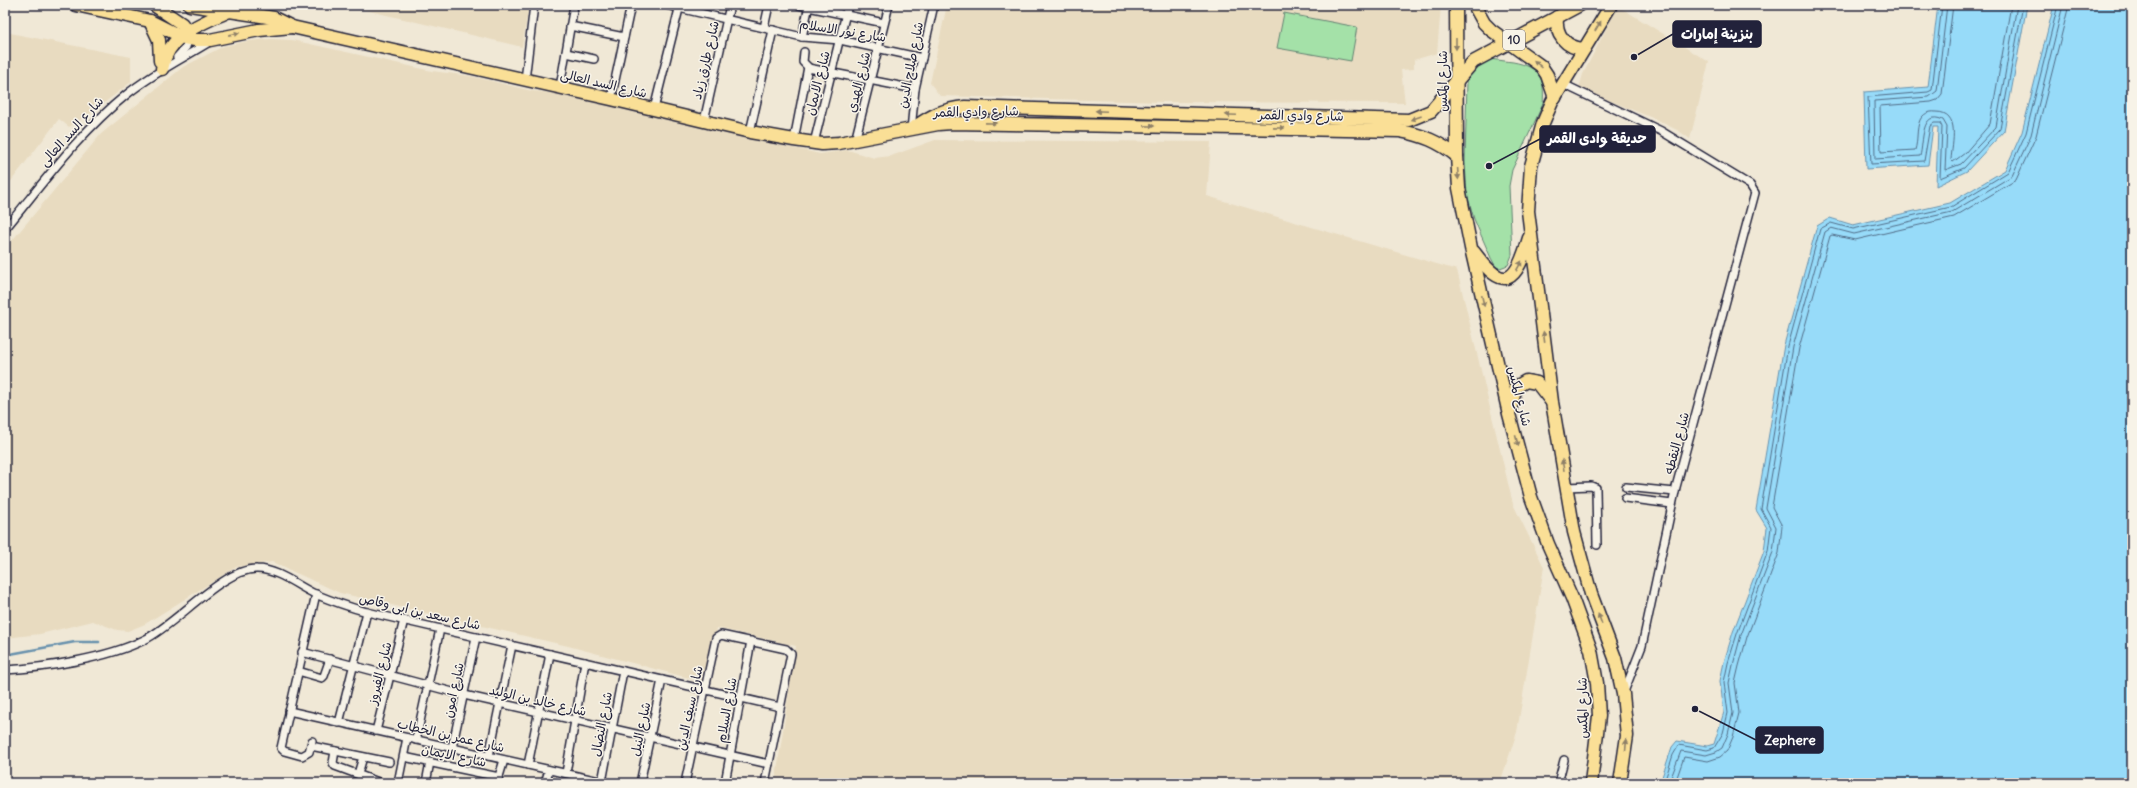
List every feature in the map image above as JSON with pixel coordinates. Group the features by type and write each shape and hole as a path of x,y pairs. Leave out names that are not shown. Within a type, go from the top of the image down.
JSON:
{"main road":[{"path":"76,5 150,21 203,41 259,30 292,27"},
{"path":"154,5 182,24 185,35"},
{"path":"190,5 231,10 274,18 292,27"},
{"name":"شارع المكس","path":"1456,5 1457,156 1459,188 1471,248 1509,414 1532,497 1548,544 1575,605 1591,650 1597,683 1599,716 1591,783"},
{"path":"1474,5 1484,23 1508,43 1541,66 1547,75 1555,98"},
{"name":"10","path":"1456,84 1473,62 1580,5"},
{"path":"1611,5 1563,84 1543,122 1531,166 1528,204 1530,234 1552,402 1566,487 1582,563 1591,594 1615,658 1623,694 1627,736 1620,783"},
{"path":"163,68 167,50 185,35 231,10"},
{"path":"1557,17 1558,32 1564,42 1573,48 1584,50"},
{"path":"150,21 157,33 161,47 160,63 163,68"},
{"name":"شارع السد العالى","path":"292,27 560,87 750,132 794,140 831,144 911,130"},
{"name":"شارع وادي القمر","path":"911,130 933,114 949,108 964,107 1409,120 1431,111 1456,84"},
{"name":"شارع وادي القمر","path":"911,130 938,124 964,122 1400,131 1421,135 1440,143 1457,156"},
{"path":"1471,248 1493,275 1502,278 1510,276 1517,271 1521,264 1530,234"},
{"path":"1509,414 1516,387 1526,381 1536,383 1552,402"}],"street":[{"path":"525,80 534,5"},
{"path":"560,87 574,5"},
{"path":"611,99 631,5"},
{"name":"شارع نور الاسلام","path":"666,5 679,6 802,37 840,40 922,58"},
{"name":"شارع طارق زياد","path":"704,121 730,5"},
{"path":"764,28 769,5"},
{"path":"799,5 884,23"},
{"name":"شارع الايمان","path":"814,143 848,5"},
{"name":"شارع الهدي","path":"855,141 889,5"},
{"name":"شارع صلاح الدين","path":"911,130 915,90 934,5"},
{"path":"654,109 679,6"},
{"path":"802,37 809,6"},
{"path":"570,26 624,37"},
{"path":"750,132 773,30"},
{"name":"شارع السد العالى","path":"5,229 88,130 126,94 163,68 217,38"},
{"path":"804,52 803,62 808,68 915,90"},
{"path":"566,53 594,59"},
{"path":"794,140 808,68"},
{"name":"شارع النقطه","path":"1563,84 1662,131 1750,185 1755,190 1672,504 1642,646 1623,694"},
{"path":"1566,487 1591,486 1596,488 1597,545"},
{"path":"1626,487 1675,492"},
{"path":"1625,498 1672,504"},
{"name":"شارع سعد بن ابى وقاص","path":"5,670 79,660 119,650 145,640 237,573 248,569 259,569 270,572 316,594 367,612 780,707"},
{"path":"316,594 281,746 284,751 302,756 309,752 312,744 335,751 389,762"},
{"path":"339,723 367,612"},
{"name":"شارع الفيروز","path":"376,731 404,620"},
{"path":"416,740 440,629"},
{"name":"شارع سيف الدين","path":"686,783 716,638 721,635 751,641"},
{"name":"شارع امون","path":"452,748 476,637"},
{"path":"751,641 786,649 791,654 765,783"},
{"name":"شارع السلام","path":"725,783 751,641"},
{"path":"489,756 512,645"},
{"name":"شارع خالد بن الوليد","path":"302,652 464,696 769,764"},
{"path":"528,765 550,654"},
{"path":"298,671 322,678 330,659"},
{"path":"566,774 585,662"},
{"name":"شارع النضال","path":"605,782 612,729 623,671"},
{"name":"شارع النيل","path":"640,783 662,680"},
{"name":"شارع عمر بن الخطاب","path":"289,711 605,782"},
{"path":"398,783 407,738"},
{"path":"335,751 333,763 335,766 381,783"},
{"path":"358,774 363,757"},
{"name":"شارع الايمان","path":"404,757 430,762 498,780"},
{"path":"498,780 504,760"},
{"path":"1558,783 1564,760"},
{"path":"426,783 430,762"},
{"path":"545,783 549,770"}],"shaded area":[{"path":"344,5 529,5 522,47"},
{"path":"947,5 1441,5 1437,53 1414,60 1414,69 1401,70 1405,103 1164,102 940,96 930,83"},
{"path":"1618,6 1709,62 1690,139 1679,131 1655,119 1579,88 1583,74"},
{"path":"5,32 131,57 131,82 94,111 69,127 59,119 5,189"},
{"path":"270,39 292,40 432,71 471,76 532,91 556,93 820,154 848,150 874,158 891,156 935,140 1211,142 1207,196 1457,270 1513,504 1544,567 1517,732 1500,783 775,783 796,646 717,628 704,682 568,646 340,593 272,562 236,567 145,624 128,631 117,630 93,621 40,634 5,638 5,249 101,134 183,67 224,46 248,41"}],"green space":[{"path":"1284,13 1357,27 1351,61 1277,48"},
{"path":"1484,59 1513,62 1529,67 1539,75 1543,87 1543,104 1512,170 1509,186 1512,255 1508,265 1500,268 1496,267 1491,258 1474,219 1467,194 1465,162 1467,81 1471,71"}],"water":[{"path":"1938,5 2027,5 2004,131 1967,171 1936,186 1938,127 1933,127 1928,165 1866,169 1864,92 1928,87"},
{"path":"2054,5 2132,5 2132,783 1660,783 1672,747 1677,741 1707,746 1714,744 1724,712 1720,681 1724,662 1733,632 1764,551 1767,528 1756,510 1784,345 1817,226 1830,218 1853,225 1950,203 2005,170 2022,132"}],"waterway":[{"path":"5,655 75,642 99,642"}],"place":[{"name":"بنزينة إمارات","path":"1634,57"},
{"name":"حديقة وادى القمر","path":"1489,166"},
{"name":"Zephere","path":"1695,709"}]}
